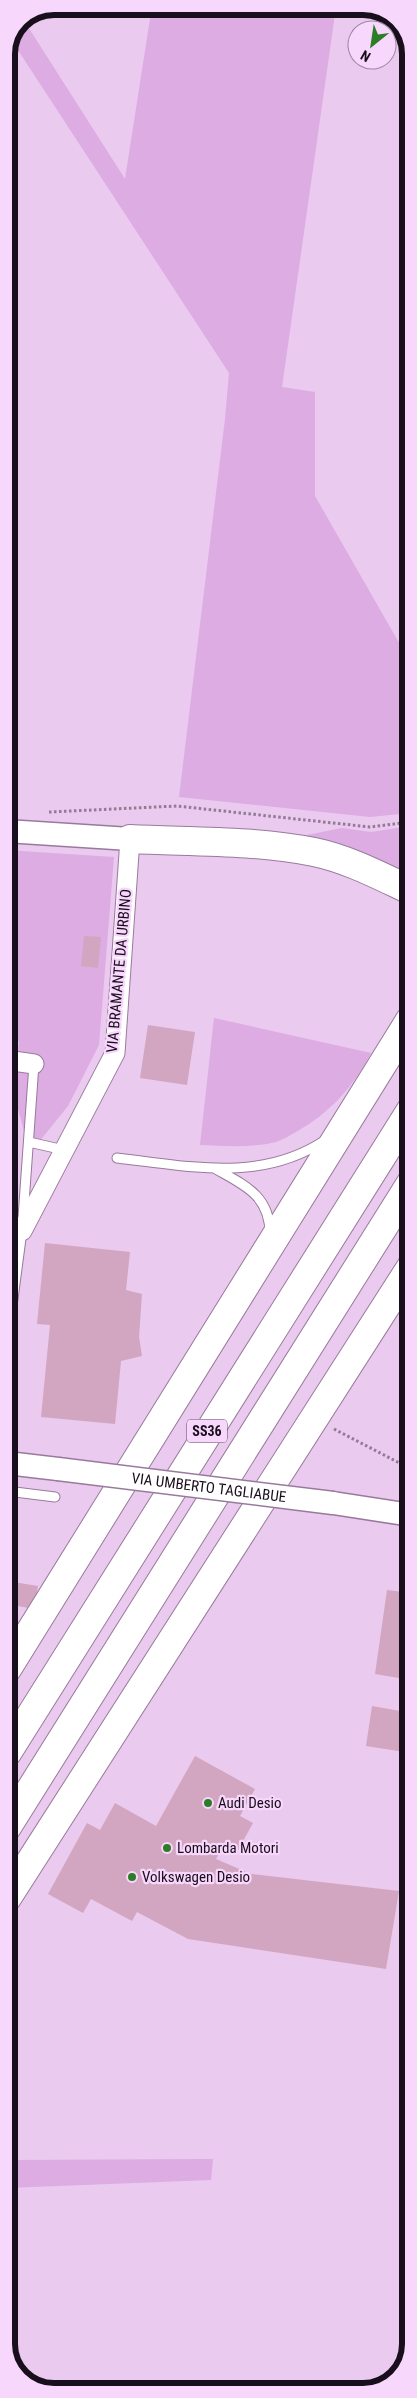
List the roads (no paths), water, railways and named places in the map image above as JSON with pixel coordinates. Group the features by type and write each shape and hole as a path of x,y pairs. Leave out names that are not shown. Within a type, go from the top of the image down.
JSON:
{"highway":[{"path":"130,839 277,847 316,853 361,867 402,886"},
{"path":"15,1656 270,1249 402,1033"},
{"name":"SS36","path":"15,1740 402,1123"},
{"name":"SS36","path":"15,1814 402,1197"},
{"path":"15,1885 402,1280"}],"street":[{"path":"15,832 130,839"},
{"name":"VIA BRAMANTE DA URBINO","path":"22,1231 114,1053 130,839"},
{"name":"VIA BRAMANTE DA URBINO","path":"15,1061 34,1064"},
{"name":"VIA UMBERTO TAGLIABUE","path":"15,1464 334,1503 402,1514"}],"lane":[{"name":"VIA BRAMANTE DA URBINO","path":"15,1280 22,1231 34,1064"},
{"path":"117,1158 214,1168 257,1168 310,1150 343,1129"},
{"path":"29,1142 64,1150"},
{"path":"214,1168 247,1187 264,1204 270,1230 270,1249"},
{"path":"15,1492 55,1497"}],"place":[{"name":"Audi Desio","path":"208,1803"},
{"name":"Lombarda Motori","path":"167,1848"},
{"name":"Volkswagen Desio","path":"132,1877"}]}
